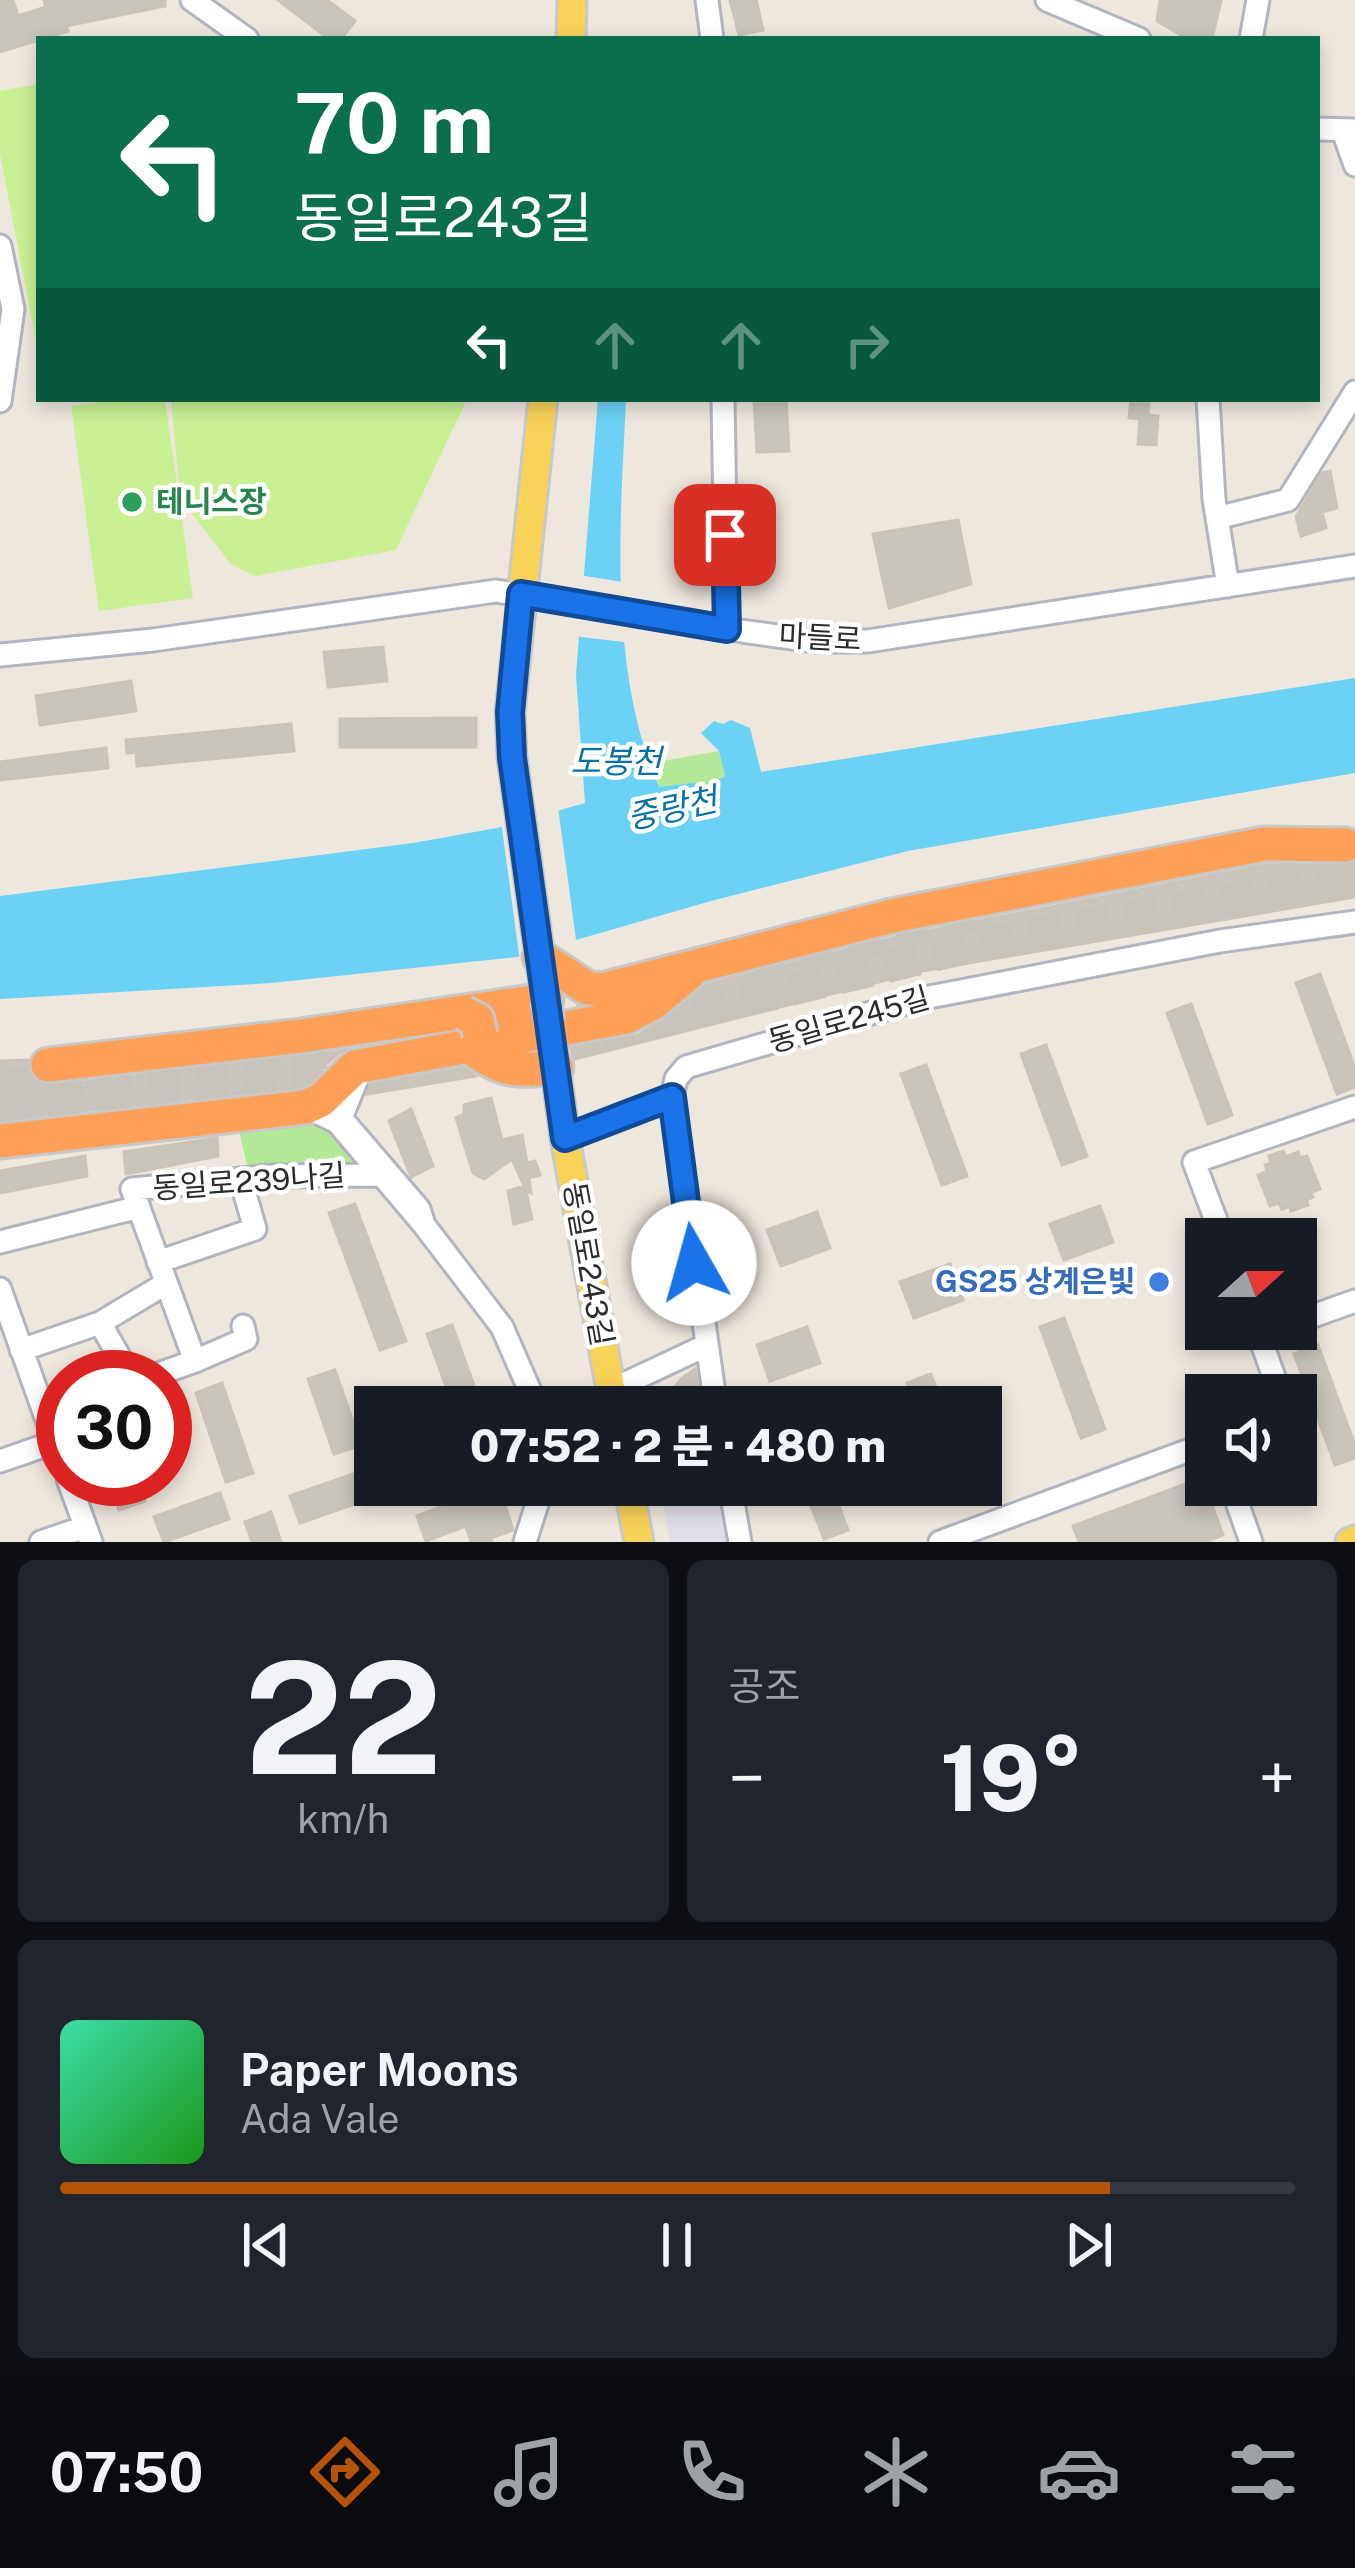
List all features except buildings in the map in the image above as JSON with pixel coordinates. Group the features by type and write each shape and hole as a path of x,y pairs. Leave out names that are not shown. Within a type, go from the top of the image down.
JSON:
{"highway":[{"path":"540,957 587,988 602,990 892,916 1264,844 1345,845"},
{"path":"48,1065 201,1048 470,1031 549,1018 626,1017 652,1004 691,971"},
{"path":"0,1141 306,1107 321,1100 350,1070 470,1031"},
{"path":"470,1031 506,1070 556,1067"}],"main road":[{"path":"571,36 572,0"},
{"name":"동일로243길","path":"543,402 510,712 512,758 565,1138 610,1386"},
{"path":"632,1506 639,1542"}],"street":[{"path":"192,0 243,36"},
{"path":"707,0 712,36"},
{"path":"1047,0 1132,36"},
{"path":"1252,36 1258,0"},
{"path":"1349,130 1355,164"},
{"path":"0,246 13,309 0,401"},
{"path":"1217,518 1288,500 1355,392"},
{"path":"723,402 727,629"},
{"path":"1208,402 1217,518 1228,586"},
{"name":"마들로","path":"0,655 153,640 481,591 813,641 868,641 1355,566"},
{"name":"동일로245길","path":"672,1097 676,1079 686,1067 919,999 1220,940 1355,922"},
{"path":"362,1066 341,1118 419,1210 424,1225"},
{"path":"565,1138 672,1097 712,1386"},
{"path":"306,1107 337,1122 424,1225 502,1327 529,1386"},
{"path":"1215,1218 1194,1162 1355,1107"},
{"name":"동일로239나길","path":"0,1242 139,1207 132,1189 383,1174"},
{"path":"21,1350 100,1323 162,1273 255,1229 241,1180"},
{"path":"139,1207 195,1361"},
{"path":"0,1289 5,1318 36,1391"},
{"path":"1317,1315 1355,1301"},
{"path":"100,1323 115,1350"},
{"path":"192,1362 246,1339 243,1326"},
{"name":"동일로243길","path":"633,1386 705,1346"},
{"path":"0,1461 36,1449"},
{"path":"941,1542 1185,1452"},
{"path":"525,1542 536,1506"},
{"path":"734,1506 740,1542"},
{"path":"1238,1506 1251,1542"},
{"path":"41,1542 88,1534"}],"shaded area":[{"path":"664,1506 730,1506 736,1542 670,1542"}],"green space":[{"path":"36,85 36,342 0,154 0,91"},
{"name":"테니스장","path":"165,402 193,598 99,611 71,406"},
{"path":"171,402 466,402 396,550 255,576 231,564 189,510 179,485"},
{"path":"719,751 725,776 711,785 659,787 651,763"},
{"path":"306,1114 335,1128 363,1170 248,1169 237,1123"}],"water":[{"name":"중랑천","path":"598,402 626,402 620,563 624,645 638,725 659,787 711,784 725,776 719,751 701,733 714,721 731,720 750,728 761,772 1355,678 1355,773 908,851 517,957 271,983 0,999 0,896 413,843 497,828 585,803 576,675"}],"pier":[{"path":"579,575 629,583 632,643 573,636"},
{"path":"558,807 577,947 520,962 501,821"}],"tunnel":[{"path":"600,1035 985,943 1355,877"},
{"path":"752,968 976,915"},
{"path":"529,1019 637,995"},
{"path":"0,1086 202,1070 461,1032"},
{"path":"0,1117 126,1107 360,1076"}],"place":[{"name":"테니스장","path":"132,502"},
{"name":"GS25 상계은빛","path":"1159,1282"}],"route":[{"path":"694,1263 672,1097 565,1138 512,758 510,712 521,594 727,629 725,535"}],"water label":[{"name":"도봉천","path":"616,761"}]}
